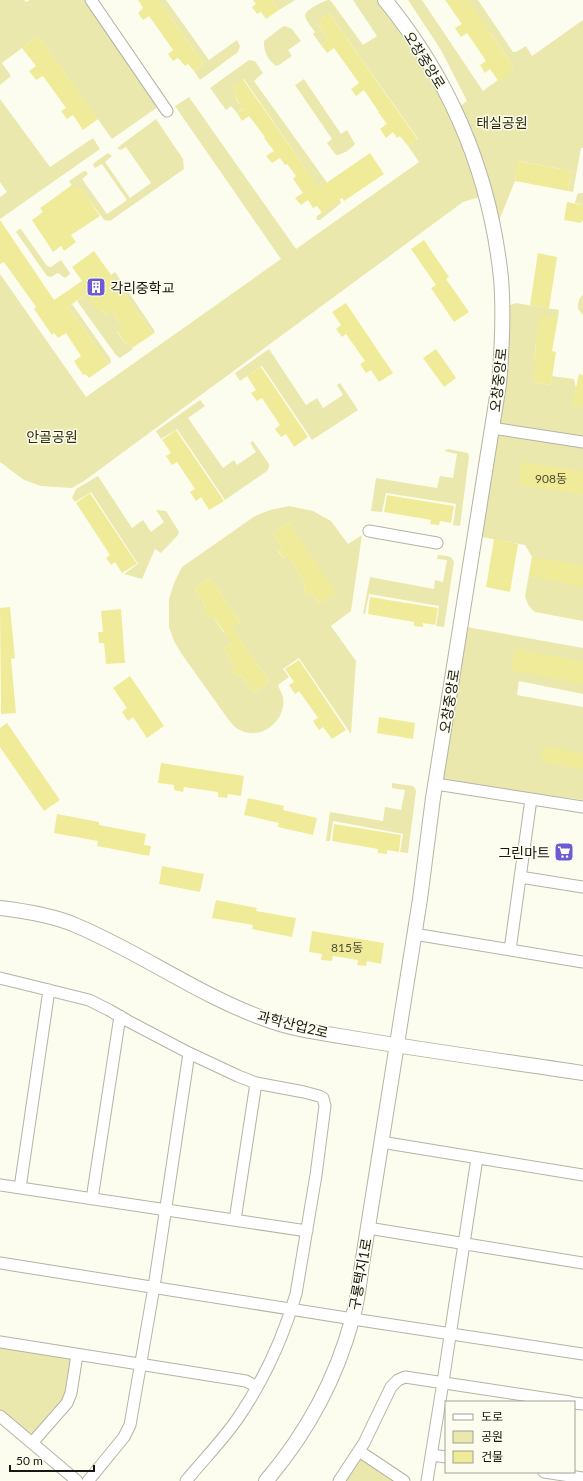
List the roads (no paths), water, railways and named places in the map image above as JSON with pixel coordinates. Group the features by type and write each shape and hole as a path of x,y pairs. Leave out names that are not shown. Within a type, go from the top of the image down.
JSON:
{"street":[{"path":"91,0 167,111"},
{"name":"오창중앙로","path":"385,0 398,17 441,83 466,136 484,189 494,233 501,278 502,311 500,378 396,1045"},
{"path":"492,428 583,442"},
{"path":"369,531 437,542"},
{"path":"436,784 583,807"},
{"path":"510,950 531,799"},
{"path":"520,877 583,887"},
{"name":"과학산업2로","path":"0,908 40,915 74,924 238,1008 266,1020 300,1029 583,1073"},
{"path":"414,934 583,962"},
{"path":"0,978 88,1000 189,1053 256,1083 304,1092 323,1098 325,1106 316,1175 296,1294 292,1309 267,1369 238,1419 186,1481"},
{"path":"20,1188 50,990"},
{"path":"92,1199 120,1016"},
{"name":"구룡택지1로","path":"266,1481 279,1466 306,1427 322,1397 338,1360 353,1319 396,1045"},
{"path":"88,1481 124,1436 130,1425 154,1287 189,1053"},
{"path":"235,1220 256,1083"},
{"path":"381,1142 583,1175"},
{"path":"427,1481 444,1382 477,1158"},
{"path":"0,1185 307,1231"},
{"path":"368,1228 583,1263"},
{"path":"0,1263 583,1354"},
{"path":"0,1342 246,1381 257,1387"},
{"path":"32,1443 67,1403 71,1393 77,1354"},
{"path":"339,1481 359,1451 377,1418 391,1387 398,1380 405,1377 564,1401"},
{"path":"0,1416 77,1481"},
{"path":"359,1451 404,1481"},
{"path":"432,1455 445,1457"},
{"path":"550,1473 583,1478"}],"place":[{"name":"각리중학교","path":"96,287"},
{"name":"그린마트","path":"564,852"}],"park label":[{"name":"태실공원","path":"502,122"},
{"name":"안골공원","path":"52,436"}]}
